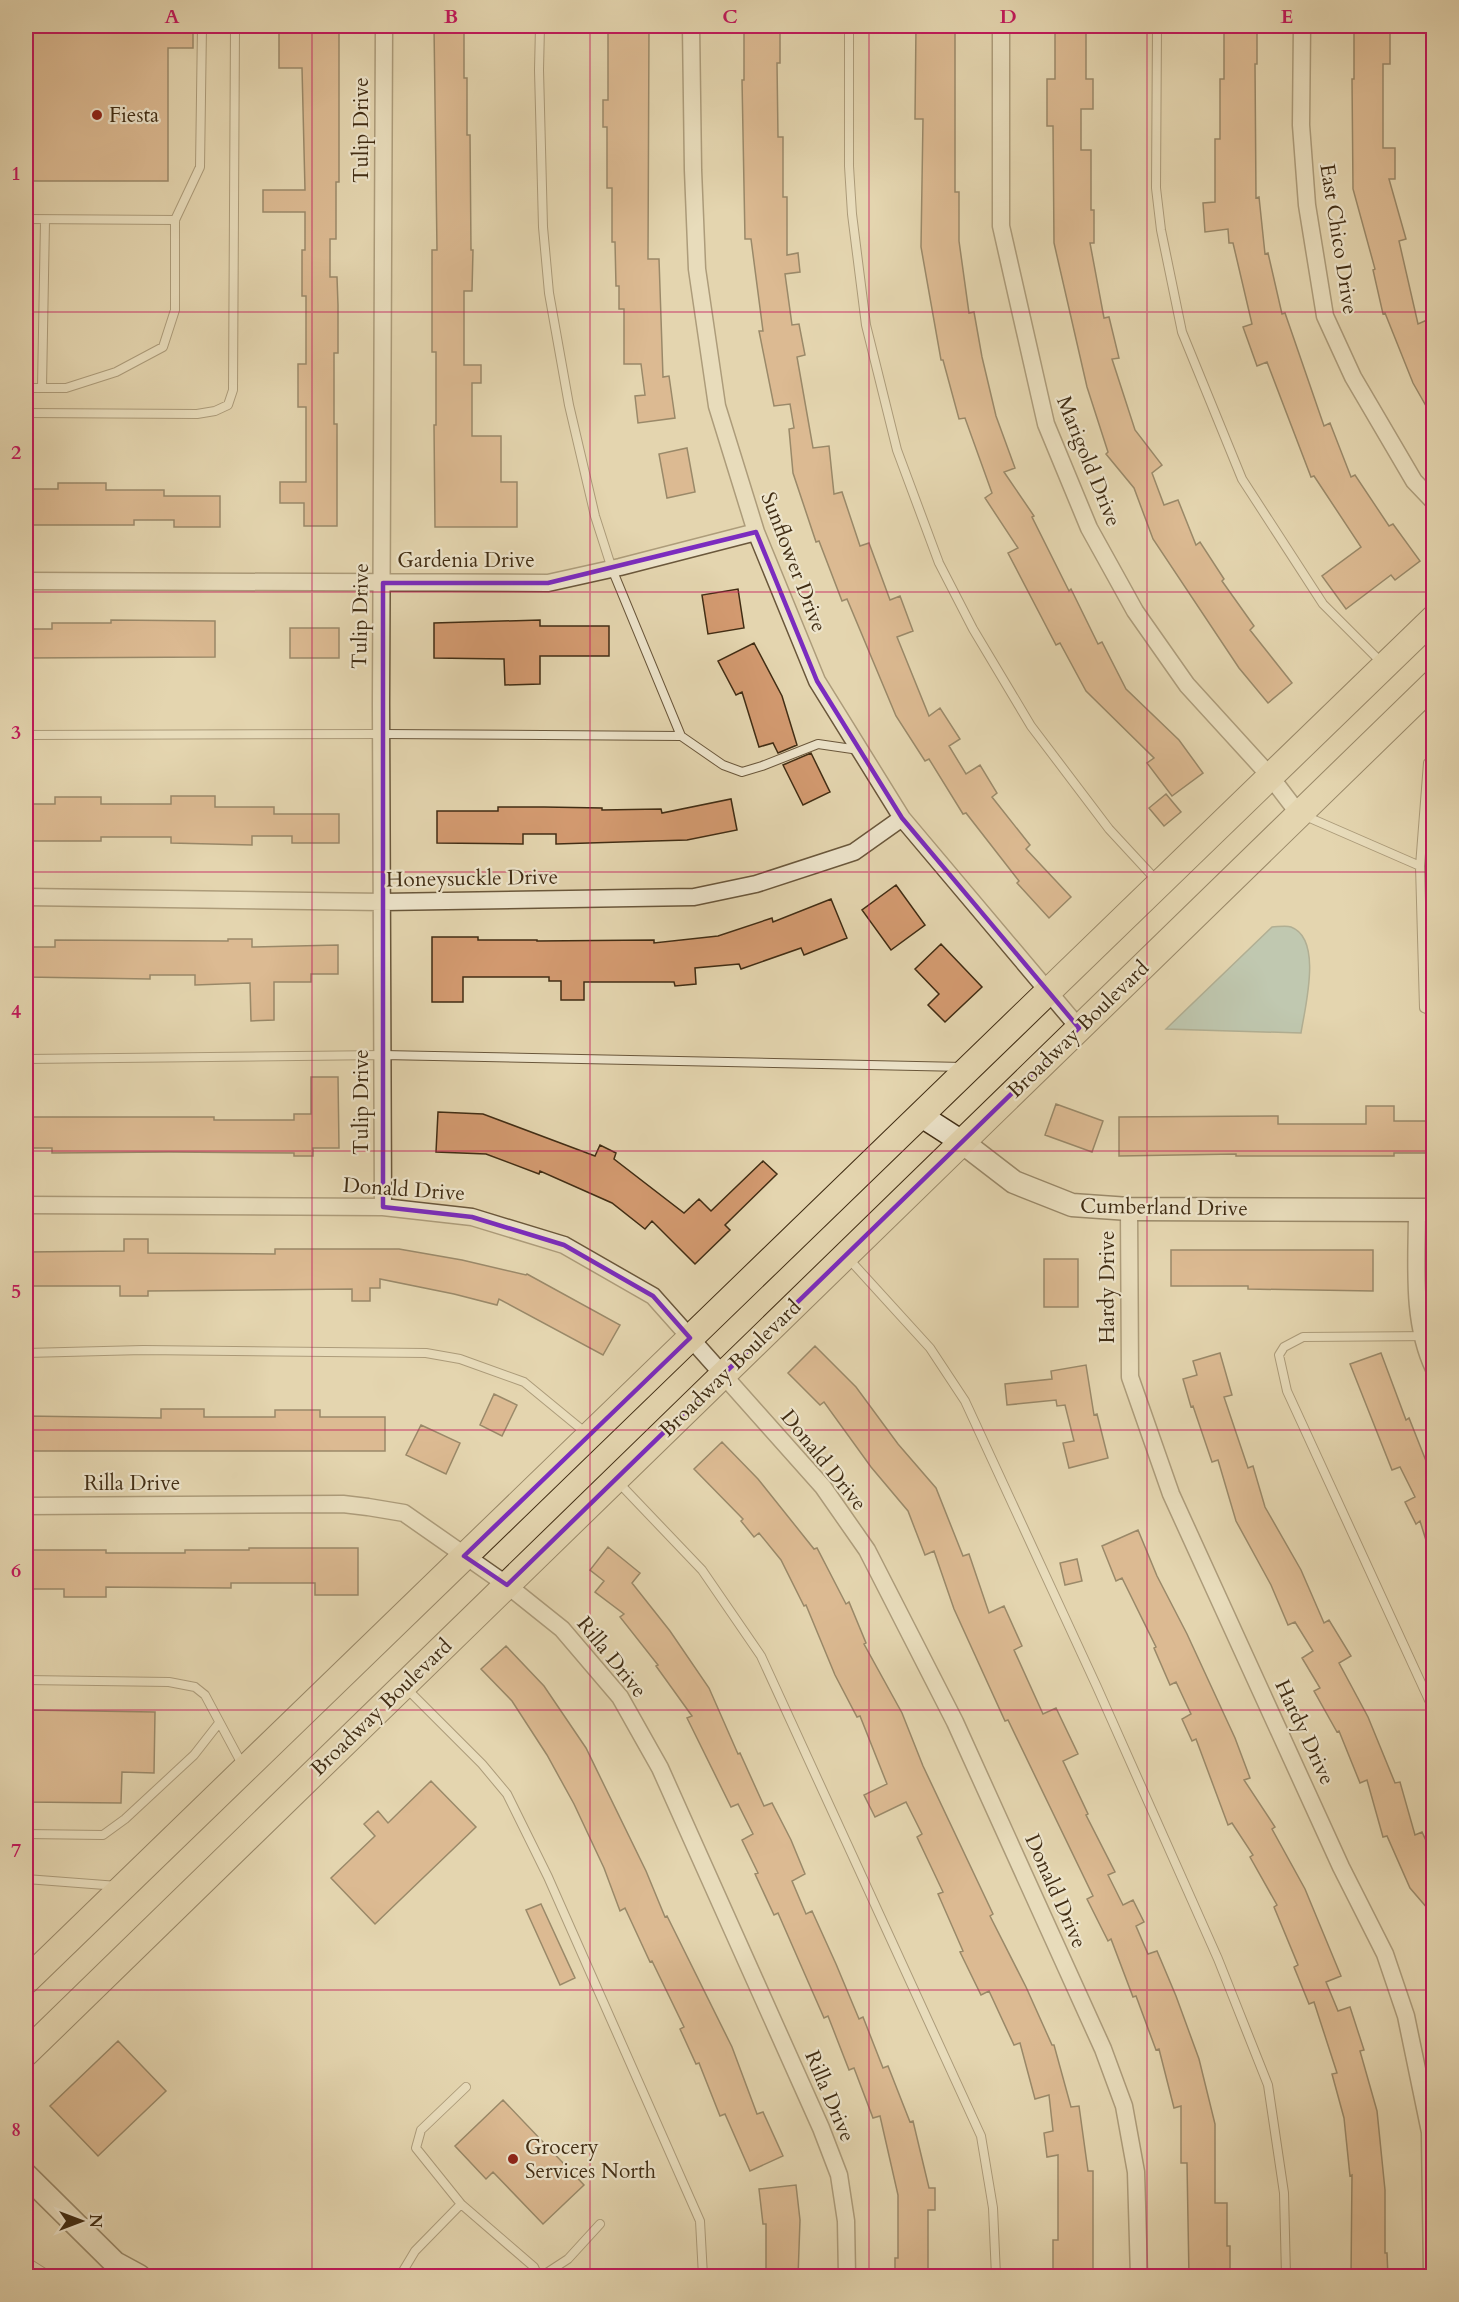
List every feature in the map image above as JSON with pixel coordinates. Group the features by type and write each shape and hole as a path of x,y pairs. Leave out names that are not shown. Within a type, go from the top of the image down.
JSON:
{"main road":[{"path":"26,1981 1434,618"},
{"name":"Broadway Boulevard","path":"26,2053 1434,683"}],"street":[{"name":"Tulip Drive","path":"383,1207 384,26"},
{"name":"Sunflower Drive","path":"691,26 693,170 698,269 717,406 756,532 817,681 902,818 1079,1028"},
{"name":"Marigold Drive","path":"1000,26 1001,226 1046,424 1089,528 1135,611 1187,685 1270,776 1299,814"},
{"name":"East Chico Drive","path":"1302,26 1301,136 1307,205 1325,316 1353,377 1414,481 1434,502"},
{"name":"Gardenia Drive","path":"26,580 548,583 756,532"},
{"name":"Honeysuckle Drive","path":"26,897 383,902 694,897 756,884 854,852 902,818"},
{"name":"Cumberland Drive","path":"920,1115 962,1142 1014,1182 1072,1205 1129,1209 1425,1210"},
{"name":"Donald Drive","path":"26,1205 383,1207 472,1217 564,1245 653,1296 824,1487 867,1550 955,1722 1103,2049 1124,2106 1136,2172 1139,2277"},
{"name":"Hardy Drive","path":"1129,1209 1130,1377 1171,1494 1341,1867 1385,1953 1406,2016 1430,2132 1432,2277"},
{"path":"1425,1210 1416,1289 1428,1336 1425,1352 1434,1369"},
{"name":"Rilla Drive","path":"26,1506 351,1505 404,1513 507,1585 562,1629 620,1697 660,1768 821,2128 839,2175 846,2221 847,2277"},
{"path":"30,2182 115,2263 136,2276"}],"lane":[{"path":"26,388 66,388 116,372 163,347 175,310 175,220 200,167 202,26"},
{"path":"26,413 197,414 216,411 228,405 233,390 235,26"},
{"path":"540,26 538,70 543,227 549,293 569,405 595,516 612,569 681,736 723,765 742,772 818,744 860,750"},
{"path":"849,26 849,166 857,261 867,325 897,450 939,563 973,629 1031,726 1109,829 1159,883"},
{"path":"1157,26 1156,188 1161,230 1182,332 1242,479 1323,604 1384,666"},
{"path":"26,219 175,220"},
{"path":"42,388 45,220"},
{"path":"26,735 681,736"},
{"path":"1434,762 1428,763 1420,866 1424,1008 1434,1012"},
{"path":"1299,814 1420,866"},
{"path":"26,1059 383,1055 970,1067"},
{"path":"846,1255 930,1347 965,1401 1102,1698 1218,1959 1268,2085 1284,2193 1286,2277"},
{"path":"1428,1336 1303,1337 1284,1347 1279,1355 1287,1391 1434,1711"},
{"path":"26,1353 143,1350 426,1353 460,1359 524,1382 589,1436"},
{"path":"615,1479 702,1570 762,1656 981,2136 993,2208 996,2277"},
{"path":"26,1680 169,1682 195,1688 205,1695 244,1769"},
{"path":"403,1686 482,1764 507,1794 548,1877 700,2221 703,2277"},
{"path":"26,1834 103,1835 125,1819 194,1755 219,1723"},
{"path":"26,1879 123,1887"},
{"path":"466,2087 421,2130 416,2148 461,2204 534,2267 540,2277 568,2259 600,2224"},
{"path":"400,2277 415,2251 461,2204"},
{"path":"30,2264 49,2277"}],"highlighted area":[{"path":"756,532 817,681 902,818 1079,1028 507,1585 464,1556 690,1338 653,1296 564,1245 472,1217 383,1207 383,583 548,583"}],"water":[{"path":"1272,927 1291,927 1301,934 1307,945 1308,991 1301,1033 1166,1029"}],"building":[{"name":"Fiesta","path":"26,26 193,26 193,48 168,48 168,181 26,181"},
{"path":"279,26 339,26 339,182 336,182 336,239 330,239 330,277 337,277 338,305 338,353 334,353 337,526 304,526 304,503 280,503 280,482 306,482 306,407 298,407 298,364 306,364 306,296 302,296 305,212 263,212 263,190 305,190 302,68 279,68"},
{"path":"434,26 464,26 464,78 467,78 467,135 470,135 471,250 473,250 472,291 464,291 464,365 481,365 481,383 472,383 472,436 501,436 501,482 517,482 517,527 435,527 436,352 432,352 432,250 437,250"},
{"path":"744,26 780,26 780,63 777,63 778,137 783,137 783,197 787,197 787,255 798,253 800,272 785,274 792,325 799,324 805,355 797,357 813,448 829,446 834,494 842,492 860,546 869,543 890,600 900,596 913,631 897,637 929,716 940,708 960,739 949,746 966,774 980,765 997,793 992,797 1030,845 1026,849 1071,897 1049,918 1017,883 1019,881 966,813 963,814 929,759 925,761 896,716 847,599 842,601 819,541 816,542 793,473 789,429 794,428 790,404 774,406 759,331 763,331 751,239 745,239 742,80 744,80"},
{"path":"916,26 955,26 955,192 959,192 959,241 969,313 974,312 996,416 1015,468 1004,472 1034,516 1032,517 1069,591 1071,589 1098,644 1102,642 1126,689 1179,740 1203,773 1172,796 1147,763 1154,758 1086,691 1060,643 1056,645 1008,553 1018,548 985,498 992,493 965,418 959,419 943,360 941,360 921,247 923,119 915,119"},
{"path":"1055,26 1086,26 1086,79 1093,79 1093,109 1081,109 1081,150 1091,150 1091,210 1094,210 1094,243 1090,243 1104,318 1109,317 1119,358 1112,359 1135,430 1162,465 1152,473 1164,505 1178,500 1196,545 1200,542 1224,579 1222,581 1254,626 1250,630 1292,683 1268,703 1239,668 1153,539 1134,488 1106,454 1108,452 1087,387 1054,243 1053,126 1047,126 1047,79 1055,79"},
{"path":"1224,26 1257,26 1256,198 1259,197 1265,254 1268,253 1282,314 1285,313 1324,426 1330,423 1351,477 1355,475 1389,526 1393,524 1420,561 1395,580 1391,575 1346,609 1322,576 1361,547 1314,476 1311,477 1267,362 1257,366 1243,327 1252,324 1233,243 1229,243 1228,229 1205,232 1203,203 1215,202 1215,139 1220,139 1220,79 1224,79"},
{"path":"1354,26 1390,26 1390,64 1383,64 1383,148 1395,148 1395,179 1389,179 1406,239 1399,241 1418,324 1427,320 1434,336 1434,420 1413,383 1385,313 1383,314 1373,270 1375,269 1353,189"},
{"path":"608,27 649,27 648,259 659,259 663,377 669,376 675,418 638,423 635,396 645,395 641,364 624,364 624,309 619,309 619,286 616,286 615,242 612,242 612,188 607,188 607,127 603,127 603,100 608,100"},
{"path":"687,448 695,492 667,498 659,454"},
{"path":"58,483 106,483 106,490 164,490 164,496 220,496 220,527 174,527 174,520 134,520 134,525 26,525 26,489 58,489"},
{"path":"738,589 744,628 708,634 702,595"},
{"path":"111,620 215,621 215,657 26,658 26,629 52,629 52,623 111,623"},
{"path":"540,620 540,626 609,626 609,656 540,656 540,684 505,685 504,659 434,658 434,623"},
{"path":"290,628 339,628 339,658 290,658"},
{"path":"754,643 782,696 797,745 778,753 773,743 759,747 742,692 736,695 718,661"},
{"path":"811,753 830,792 803,805 783,765"},
{"path":"1166,794 1181,812 1164,826 1149,808"},
{"path":"171,796 215,796 215,807 274,807 274,814 339,814 339,843 292,843 292,836 252,836 252,845 171,843 171,837 101,837 101,841 26,841 26,804 55,804 55,797 101,797 101,804 171,804"},
{"path":"731,799 737,830 687,840 556,844 556,834 523,834 523,844 437,843 437,811 498,811 498,807 544,807 602,808 602,810 661,809 662,813"},
{"path":"896,885 925,925 891,950 862,910"},
{"path":"831,899 847,938 804,955 801,948 741,969 739,964 695,968 696,984 675,986 674,982 584,982 584,1000 561,1000 561,981 549,981 549,977 463,977 463,1002 432,1002 432,937 537,941 654,940 654,943 718,936 772,918 773,922"},
{"path":"228,939 252,939 252,947 338,945 338,974 311,974 311,982 274,982 274,1020 251,1021 250,983 195,985 195,975 150,975 150,979 26,977 26,947 55,947 55,940 228,941"},
{"path":"941,944 982,987 945,1022 928,1005 939,994 915,969"},
{"path":"311,1077 338,1077 339,1148 313,1148 313,1156 294,1156 294,1153 52,1153 52,1148 26,1148 26,1117 214,1117 214,1120 294,1120 294,1114 311,1114"},
{"path":"1056,1104 1103,1121 1092,1152 1045,1135"},
{"path":"1366,1106 1394,1106 1394,1121 1434,1121 1434,1153 1394,1153 1394,1156 1236,1156 1236,1154 1119,1156 1119,1117 1278,1116 1278,1124 1366,1124"},
{"path":"438,1112 483,1114 595,1156 600,1145 616,1153 614,1159 684,1213 699,1199 711,1211 763,1161 777,1174 725,1225 730,1230 695,1264 652,1221 645,1229 612,1203 540,1171 539,1174 486,1154 436,1152"},
{"path":"124,1239 148,1239 148,1253 275,1254 275,1249 399,1249 527,1274 620,1325 603,1355 499,1299 497,1305 380,1279 380,1288 370,1288 370,1301 352,1301 352,1289 148,1291 148,1296 120,1296 120,1286 26,1286 26,1252 124,1251"},
{"path":"1171,1250 1373,1250 1373,1291 1248,1289 1248,1286 1171,1286"},
{"path":"1044,1259 1078,1259 1078,1307 1044,1307"},
{"path":"815,1346 856,1387 898,1444 936,1488 963,1556 969,1554 989,1613 1004,1606 1022,1646 1014,1650 1043,1714 1056,1708 1078,1754 1063,1761 1088,1814 1086,1815 1115,1872 1108,1875 1123,1905 1133,1900 1144,1922 1136,1926 1148,1954 1157,1951 1199,2059 1215,2124 1215,2203 1227,2203 1230,2277 1189,2277 1187,2163 1181,2163 1181,2106 1174,2108 1159,2049 1156,2050 1111,1939 1108,1941 1087,1899 1093,1896 1008,1720 1005,1721 954,1609 934,1551 925,1555 908,1511 871,1467 824,1402 820,1405 788,1373"},
{"path":"1220,1353 1232,1395 1224,1397 1248,1468 1253,1466 1265,1507 1301,1570 1324,1623 1329,1620 1351,1656 1339,1663 1368,1717 1395,1783 1400,1782 1415,1835 1422,1832 1434,1858 1434,1916 1410,1888 1387,1836 1383,1837 1367,1780 1360,1783 1339,1731 1337,1732 1314,1691 1320,1688 1302,1658 1313,1651 1295,1622 1288,1625 1271,1585 1236,1521 1218,1460 1212,1462 1193,1406 1191,1407 1183,1379 1197,1375 1193,1361"},
{"path":"1381,1353 1406,1420 1409,1418 1428,1466 1434,1463 1434,1550 1429,1550 1420,1521 1416,1524 1405,1502 1415,1497 1400,1467 1392,1470 1350,1364"},
{"path":"1086,1365 1094,1415 1097,1414 1108,1458 1069,1468 1063,1443 1074,1441 1065,1405 1057,1406 1056,1400 1007,1405 1005,1384 1052,1379 1051,1371"},
{"path":"494,1394 517,1405 502,1436 480,1425"},
{"path":"161,1409 204,1409 204,1417 275,1417 275,1410 320,1410 320,1417 385,1417 385,1451 26,1451 26,1416 161,1418"},
{"path":"421,1425 460,1443 446,1474 406,1455"},
{"path":"722,1442 758,1479 814,1549 817,1548 846,1604 849,1602 866,1643 864,1644 902,1713 923,1766 993,1914 990,1916 1054,2045 1071,2107 1079,2106 1088,2171 1093,2171 1093,2277 1053,2277 1053,2240 1058,2240 1058,2155 1047,2157 1044,2133 1053,2131 1049,2095 1035,2099 1020,2043 1014,2045 989,1991 981,1995 960,1952 963,1951 938,1894 943,1892 917,1837 922,1834 906,1802 875,1817 864,1795 887,1784 860,1716 857,1717 835,1675 806,1605 804,1606 781,1560 759,1533 754,1537 741,1521 743,1519 694,1469"},
{"path":"1138,1530 1157,1576 1187,1634 1235,1738 1250,1778 1244,1780 1275,1827 1272,1829 1305,1889 1341,1976 1326,1982 1338,2011 1350,2007 1364,2050 1360,2051 1377,2111 1385,2190 1385,2253 1387,2253 1388,2277 1351,2277 1352,2175 1350,2176 1344,2118 1332,2074 1337,2073 1314,2002 1309,2004 1294,1967 1298,1965 1274,1907 1277,1905 1250,1857 1253,1855 1232,1823 1228,1825 1196,1739 1192,1741 1182,1719 1191,1714 1176,1682 1170,1685 1154,1648 1156,1647 1122,1578 1116,1581 1102,1546"},
{"path":"608,1547 640,1573 632,1583 670,1631 709,1688 764,1806 772,1803 791,1840 805,1874 792,1881 806,1914 812,1911 859,2019 863,2017 883,2068 888,2066 910,2122 913,2121 929,2188 935,2188 935,2210 928,2210 928,2277 895,2277 895,2258 898,2258 898,2195 880,2116 873,2118 854,2068 849,2070 828,2016 824,2018 778,1913 774,1915 742,1840 753,1834 738,1804 731,1807 687,1718 692,1716 656,1666 658,1665 620,1617 624,1614 595,1592 604,1581 590,1570"},
{"path":"249,1548 358,1548 358,1595 315,1595 315,1583 231,1583 231,1588 106,1587 106,1597 64,1597 64,1589 26,1589 26,1550 185,1553 185,1550 249,1550"},
{"path":"1077,1559 1082,1581 1065,1585 1060,1563"},
{"path":"506,1646 544,1686 586,1748 646,1871 665,1917 667,1916 732,2047 757,2114 763,2112 783,2156 750,2171 725,2114 720,2116 699,2063 696,2064 680,2029 684,2027 625,1908 620,1911 604,1868 574,1804 547,1755 512,1701 481,1669"},
{"path":"26,1710 155,1712 154,1773 122,1772 121,1803 26,1802"},
{"path":"431,1781 476,1827 375,1924 331,1878 375,1836 364,1824 378,1811 388,1823"},
{"path":"541,1904 575,1978 560,1985 526,1910"},
{"path":"118,2041 166,2091 98,2156 50,2106"},
{"name":"Grocery Services North","path":"503,2100 584,2185 543,2224 493,2172 486,2179 455,2146"},
{"path":"796,2185 800,2220 798,2277 766,2277 766,2224 763,2224 759,2189"}],"place":[{"name":"Fiesta","path":"97,115"},
{"name":"Grocery Services North","path":"513,2159"}]}
